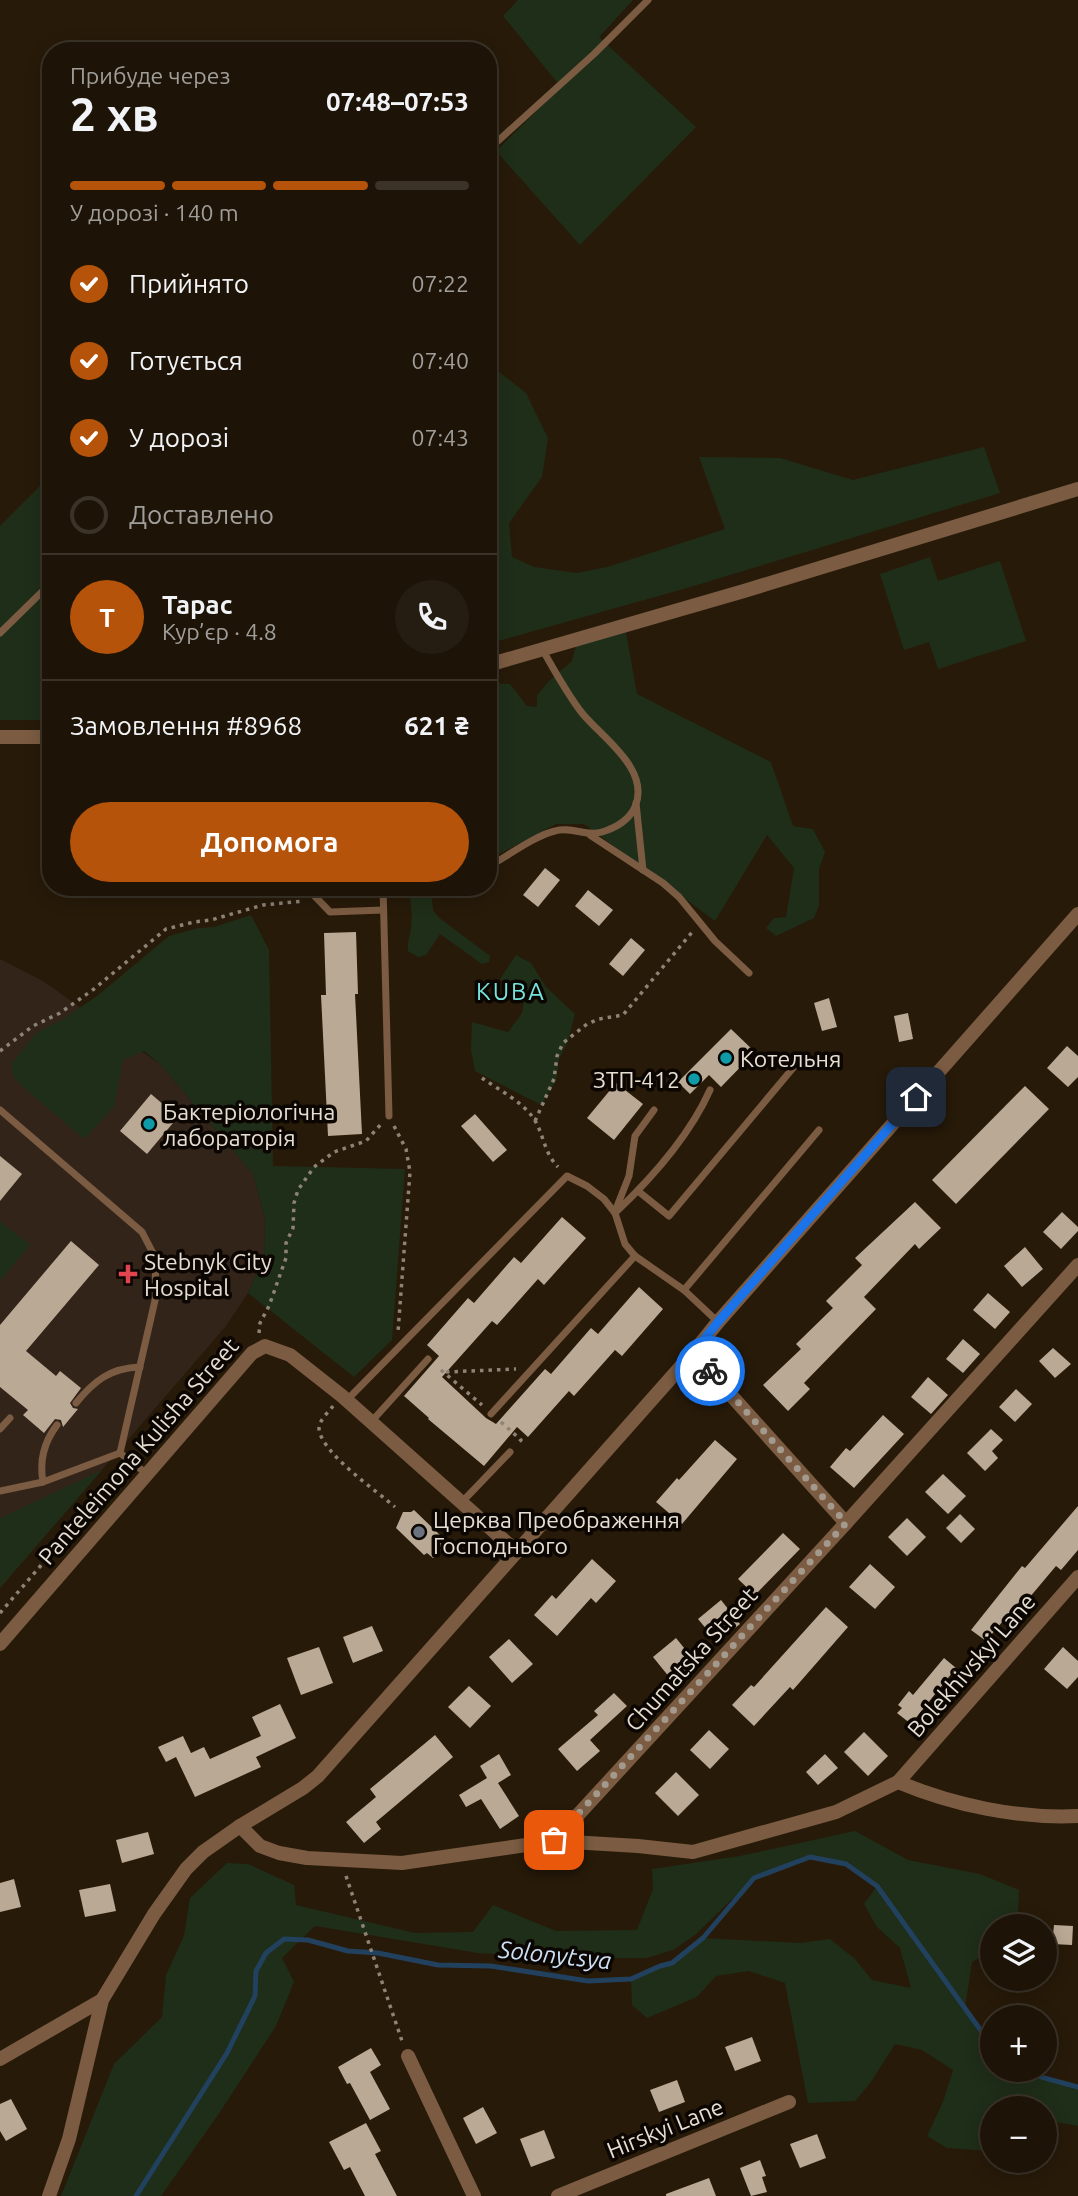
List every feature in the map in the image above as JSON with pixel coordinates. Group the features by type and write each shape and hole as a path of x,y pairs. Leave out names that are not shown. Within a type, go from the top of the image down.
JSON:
{"street":[{"path":"497,662 744,591 1078,489"},
{"path":"0,737 42,737"},
{"path":"49,2196 72,2128 102,2000 154,1914 186,1869 203,1852 318,1776 1078,914"},
{"name":"Chumatska Street","path":"554,1840 846,1523 1078,1265"},
{"name":"Panteleimona Kulisha Street","path":"0,1644 257,1349 265,1346 290,1355 344,1398 516,1551"},
{"path":"693,1353 846,1523"},
{"name":"Bolekhivskyi Lane","path":"554,1840 693,1852 836,1812 898,1782 1078,1577"},
{"path":"898,1782 937,1798 1033,1816 1078,1816"},
{"path":"240,1826 260,1846 279,1853 307,1858 402,1863 554,1840"},
{"path":"0,2059 102,2000"},
{"path":"408,2056 474,2196"},
{"name":"Hirskyi Lane","path":"558,2196 789,2102"}],"lane":[{"path":"497,142 649,0"},
{"path":"0,633 42,592"},
{"path":"542,649 576,706 630,767 638,790 631,815 604,832 590,835"},
{"path":"636,803 643,870"},
{"path":"497,862 556,830 578,830 590,835 679,897 715,941 749,974"},
{"path":"383,896 389,1115"},
{"path":"316,898 330,912 383,910"},
{"path":"638,1191 669,1216 799,1062"},
{"path":"615,1213 638,1191 695,1122 710,1090"},
{"path":"0,1110 142,1232 155,1257 156,1296 120,1452"},
{"path":"615,1213 629,1176 635,1136 654,1110"},
{"path":"684,1290 819,1130"},
{"path":"344,1398 397,1351 568,1176 604,1199 615,1213 625,1244 635,1256 684,1290 718,1322"},
{"path":"491,1414 635,1256"},
{"path":"372,1422 428,1359"},
{"path":"76,1403 99,1378 114,1371 140,1367"},
{"path":"0,1429 9,1418"},
{"path":"43,1482 43,1454 57,1425"},
{"path":"120,1452 147,1474"},
{"path":"0,1491 43,1482 120,1452"},
{"path":"462,1503 510,1452"}],"path":[{"path":"0,1051 33,1026 60,1013 94,989 166,929 263,905 316,898"},
{"path":"535,1121 554,1079 557,1056 563,1043 587,1024 623,1015 700,922"},
{"path":"482,1078 529,1113 535,1121 550,1159 568,1176"},
{"path":"257,1349 260,1323 286,1258 286,1243 293,1228 294,1203 298,1190 314,1167 334,1152 370,1138 389,1115 406,1149 410,1172 397,1351"},
{"path":"441,1370 533,1368"},
{"path":"344,1398 320,1422 321,1435 329,1450 396,1507"},
{"path":"0,1613 118,1476"},
{"path":"342,1860 356,1911 408,2056"}],"shaded area":[{"name":"Stebnyk City Hospital","path":"0,959 43,981 161,1065 253,1174 265,1220 264,1256 248,1293 226,1326 0,1588"}],"green space":[{"path":"518,0 633,0 599,37 696,127 580,245 497,152 561,87 503,16"},
{"path":"497,370 526,393 548,438 542,477 509,523 512,557 534,567 577,573 607,567 725,529 699,457 780,458 853,480 984,447 1000,493 687,588 497,641"},
{"path":"42,484 42,720 0,720 0,526"},
{"path":"930,557 938,581 1000,561 1026,641 938,669 929,642 904,650 880,574"},
{"path":"626,632 637,694 771,762 793,826 813,829 825,852 819,869 819,905 814,918 776,936 766,928 774,918 786,917 794,868 767,835 715,921 584,824 556,824 497,855 497,683 510,684 527,706 537,707 537,695 572,661 576,646"},
{"path":"410,896 432,896 433,910 438,917 490,956 489,962 482,964 440,934 426,955 418,957 408,951 412,918"},
{"path":"251,915 269,950 273,1166 405,1169 392,1340 354,1377 248,1293 264,1256 265,1220 253,1174 161,1065 144,1051 123,1060 114,1107 84,1139 22,1086 14,1077 11,1064 37,1032 63,1019 97,996 169,936 198,928 214,927"},
{"path":"516,955 531,963 546,987 575,1014 568,1041 559,1059 556,1081 541,1105 475,1071 471,1050 472,1022 508,1032 522,1013 525,995 500,979"},
{"path":"0,1221 30,1245 0,1281"},
{"path":"102,1470 0,1588 0,1518"},
{"path":"855,1831 908,1860 980,1874 1019,1890 1018,1914 980,1914 980,1957 972,1962 965,2008 980,2029 980,2082 1057,2081 1078,2087 1078,2126 1057,2122 1057,2096 980,2096 980,2150 947,2148 927,2136 943,2102 953,2070 922,2050 895,2044 871,2082 855,2101 808,2103 785,1983 749,1971 716,1976 697,1997 647,2018 632,2005 631,1979 672,1963 703,1938 800,1943 830,1939 855,1959 872,1980 911,1988 900,1948 877,1927 864,1904 877,1886 846,1864 810,1857 754,1878 695,1935 673,1950 647,1958 554,1958 478,1953 315,1926 282,1958 294,1982 276,2026 161,2196 61,2196 114,2064 162,2017 166,1975 184,1936 190,1898 227,1863 248,1864 294,1885 296,1905 415,1933 473,1932 493,1905 556,1931 637,1930 653,1889 652,1869 740,1856"}],"building":[{"path":"545,868 560,880 538,907 523,895"},
{"path":"588,890 613,910 599,926 575,906"},
{"path":"356,932 358,994 355,994 362,1134 328,1136 321,995 326,995 324,933"},
{"path":"631,938 645,950 623,976 609,964"},
{"path":"829,998 837,1027 822,1031 814,1003"},
{"path":"908,1013 913,1039 899,1042 894,1016"},
{"name":"Котельня","path":"731,1029 755,1052 721,1087 709,1075 690,1094 678,1082"},
{"path":"1067,1046 1078,1056 1078,1077 1068,1087 1047,1068"},
{"path":"616,1083 643,1104 614,1140 587,1118"},
{"path":"1025,1086 1049,1109 956,1204 932,1180"},
{"name":"Бактеріологічна лабораторія","path":"151,1094 178,1117 147,1154 120,1131"},
{"path":"475,1114 507,1150 493,1162 461,1126"},
{"path":"0,1156 22,1174 0,1201"},
{"path":"915,1202 941,1228 919,1249 915,1244 864,1297 876,1309 804,1383 810,1389 788,1411 763,1385 801,1349 796,1344 833,1308 826,1301 862,1265 855,1258"},
{"path":"1062,1212 1078,1227 1078,1231 1061,1249 1043,1232"},
{"path":"562,1217 586,1238 544,1285 538,1279 497,1325 492,1321 442,1377 486,1418 496,1424 545,1369 551,1374 591,1328 598,1334 639,1287 663,1309 622,1356 615,1350 574,1396 569,1391 528,1437 517,1427 484,1466 404,1396 439,1356 427,1345 468,1298 474,1303 514,1257 521,1263"},
{"path":"71,1241 99,1265 26,1351 56,1376 60,1371 81,1388 70,1403 73,1408 78,1409 63,1427 61,1420 55,1419 44,1433 23,1415 28,1410 0,1387 0,1325"},
{"path":"1025,1247 1043,1269 1022,1287 1004,1266"},
{"path":"988,1293 1010,1312 995,1329 973,1310"},
{"path":"963,1339 980,1354 963,1373 946,1359"},
{"path":"1053,1348 1071,1364 1055,1378 1039,1361"},
{"path":"928,1377 948,1395 931,1414 911,1397"},
{"path":"1016,1389 1032,1404 1015,1422 999,1407"},
{"path":"883,1415 904,1434 854,1488 830,1467 846,1448 850,1451"},
{"path":"991,1429 1003,1440 992,1451 998,1458 985,1471 967,1453"},
{"path":"715,1440 737,1459 682,1524 656,1502"},
{"path":"943,1474 966,1496 948,1514 925,1492"},
{"path":"1078,1506 1078,1550 1061,1570 1056,1566 1024,1604 1020,1601 986,1641 971,1630 1022,1566 1025,1568"},
{"name":"Церква Преображення Господнього","path":"414,1510 442,1537 440,1540 446,1546 433,1558 427,1553 424,1555 396,1528 403,1512"},
{"path":"960,1514 975,1529 961,1543 946,1528"},
{"path":"907,1518 926,1537 907,1556 888,1537"},
{"path":"783,1533 800,1549 755,1595 738,1579"},
{"path":"592,1559 616,1581 596,1603 591,1598 557,1636 534,1615 552,1595 556,1599"},
{"path":"870,1564 895,1587 875,1609 849,1587"},
{"path":"721,1600 740,1624 717,1642 698,1619"},
{"path":"826,1607 848,1627 793,1690 790,1687 754,1726 732,1705 751,1685 754,1687"},
{"path":"372,1626 383,1651 353,1663 343,1637"},
{"path":"676,1638 698,1665 674,1683 653,1657"},
{"path":"509,1639 533,1664 512,1683 489,1657"},
{"path":"319,1647 333,1683 301,1695 287,1658"},
{"path":"1063,1647 1078,1661 1078,1677 1067,1689 1044,1669"},
{"path":"944,1658 956,1668 911,1724 897,1713 902,1708 898,1705 909,1691 913,1695"},
{"path":"469,1686 491,1706 470,1728 448,1707"},
{"path":"614,1693 627,1706 590,1740 600,1751 577,1771 558,1749 598,1715 594,1711"},
{"path":"280,1704 296,1738 256,1757 261,1767 195,1797 176,1757 166,1762 158,1747 183,1736 191,1753 204,1747 210,1759 261,1736 252,1717"},
{"path":"709,1730 729,1749 710,1769 690,1750"},
{"path":"864,1732 888,1756 868,1776 844,1752"},
{"path":"435,1735 453,1757 376,1822 381,1829 364,1843 346,1822 376,1797 370,1789"},
{"path":"499,1754 511,1775 498,1783 519,1816 500,1829 481,1799 466,1807 459,1795 487,1778 480,1766"},
{"path":"825,1754 838,1768 818,1785 806,1772"},
{"path":"676,1772 699,1795 678,1816 655,1793"},
{"path":"148,1832 154,1854 122,1863 116,1840"},
{"path":"14,1879 21,1907 0,1912 0,1883"},
{"path":"110,1884 116,1911 85,1917 79,1890"},
{"path":"1057,1925 1073,1926 1072,1945 1057,1944"},
{"path":"752,2037 761,2061 735,2071 725,2047"},
{"path":"371,2048 381,2065 370,2072 390,2109 370,2120 338,2067"},
{"path":"677,2080 685,2102 659,2112 650,2090"},
{"path":"11,2099 27,2129 6,2141 0,2131 0,2104"},
{"path":"483,2107 497,2133 476,2144 463,2118"},
{"path":"366,2123 381,2151 375,2154 397,2196 365,2196 350,2167 344,2170 329,2142"},
{"path":"544,2130 555,2158 531,2167 520,2139"},
{"path":"817,2134 826,2158 800,2168 790,2144"},
{"path":"760,2160 766,2176 762,2177 767,2192 751,2196 740,2168"},
{"path":"709,2178 716,2196 666,2196 666,2194"}],"waterway":[{"name":"Solonytsya","path":"136,2196 227,2053 255,1996 256,1971 266,1953 284,1939 308,1940 348,1951 378,1953 438,1965 491,1966 588,1981 631,1979 672,1963 703,1938 754,1878 810,1857 846,1864 877,1886 980,2029"},
{"name":"Solonytsya","path":"1057,2081 1078,2087"}],"way so far":[{"path":"554,1840 846,1523 710,1371"}],"place":[{"name":"Котельня","path":"726,1058"},
{"name":"ЗТП-412","path":"694,1079"},
{"name":"Бактеріологічна лабораторія","path":"149,1124"},
{"name":"Stebnyk City Hospital","path":"128,1274"},
{"name":"Церква Преображення Господнього","path":"419,1532"}],"district":[{"name":"KUBA","path":"511,991"}],"route":[{"path":"710,1371 693,1353 916,1097"}]}
